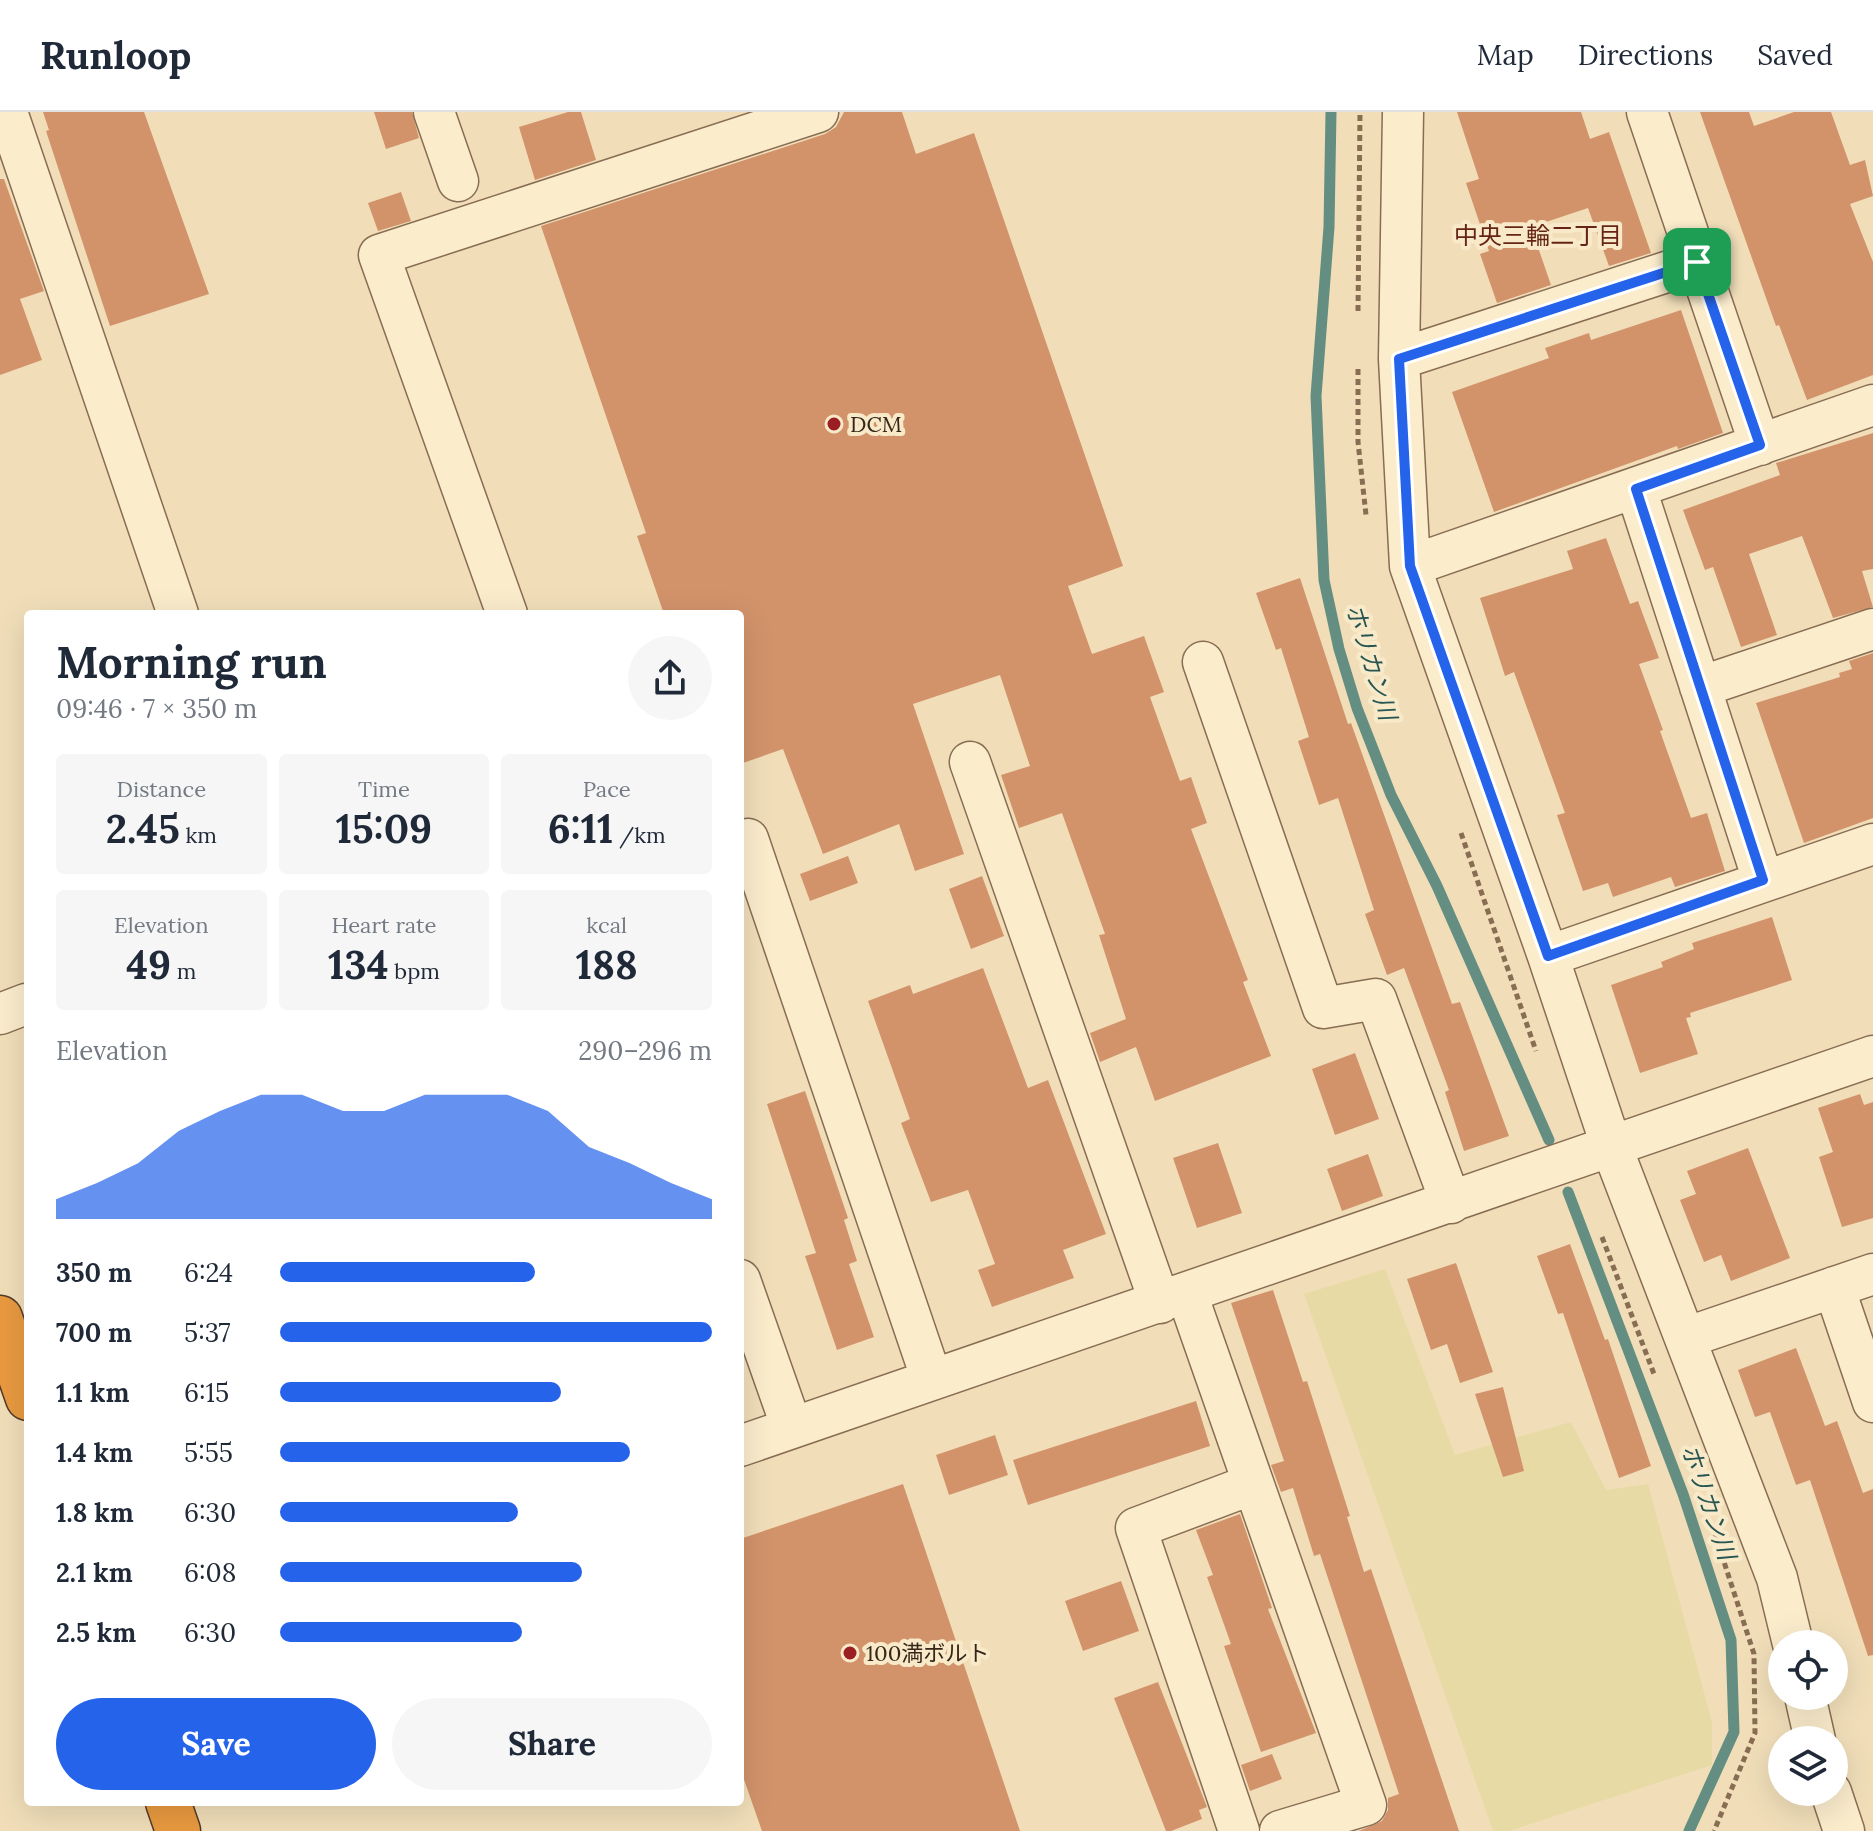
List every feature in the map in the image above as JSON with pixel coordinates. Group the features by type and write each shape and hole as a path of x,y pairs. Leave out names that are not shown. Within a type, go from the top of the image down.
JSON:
{"highway":[{"path":"1,1321 24,1387"},
{"path":"169,1806 178,1831"}],"street":[{"path":"7,112 177,610"},
{"path":"434,112 458,181"},
{"path":"506,610 379,255 818,112"},
{"path":"1403,112 1399,359 1410,566 1548,956 1612,1148 1777,1578 1790,1630"},
{"path":"1647,112 1760,445"},
{"path":"1399,359 1697,262"},
{"path":"1410,566 1873,405"},
{"path":"1636,489 1763,880"},
{"path":"1700,687 1873,629"},
{"path":"1203,662 1323,1008 1376,999 1451,1203"},
{"path":"970,762 1173,1299 1253,1484 1366,1805 1280,1831"},
{"path":"748,839 932,1380"},
{"path":"1548,956 1873,844"},
{"path":"744,1445 1873,1056"},
{"path":"1685,1338 1873,1274"},
{"path":"1834,1287 1873,1402"},
{"path":"744,1291 792,1428"},
{"path":"1239,1831 1136,1528 1253,1484"},
{"path":"1836,1806 1844,1831"}],"shaded area":[{"path":"1385,1269 1455,1455 1571,1422 1606,1490 1648,1484 1712,1722 1712,1765 1509,1831 1493,1831 1304,1294"}],"building":[{"path":"43,112 144,112 209,294 110,326 46,131 49,130"},
{"path":"374,112 412,112 419,138 386,149"},
{"path":"568,112 581,112 596,160 535,180 519,127"},
{"path":"844,112 902,112 916,154 974,133 1123,566 1068,586 1092,654 1144,636 1164,692 1150,697 1180,781 1191,777 1207,823 1191,829 1248,980 1243,982 1271,1056 1155,1101 1136,1047 1100,1062 1090,1033 1126,1019 1099,935 1105,934 1062,813 1019,828 1001,775 1030,766 1000,675 913,704 964,854 915,871 899,824 823,854 783,749 744,763 744,610 663,610 637,536 646,533 541,226 825,134 836,127"},
{"path":"1457,112 1581,112 1590,139 1609,132 1651,253 1609,266 1588,208 1531,227 1551,285 1497,303 1480,254 1489,251 1466,183 1479,179"},
{"path":"1700,112 1749,112 1754,126 1794,112 1831,112 1850,165 1865,160 1873,196 1850,204 1873,262 1873,375 1807,400 1779,325 1776,326"},
{"path":"0,179 4,179 44,291 20,299 42,360 0,375"},
{"path":"401,192 411,221 378,231 368,203"},
{"path":"1681,310 1723,433 1678,449 1677,446 1494,512 1452,392 1549,358 1545,348 1589,333 1591,340"},
{"path":"1873,433 1873,569 1862,571 1873,607 1833,618 1802,536 1749,554 1777,635 1741,647 1713,567 1705,570 1683,510 1780,475 1776,463"},
{"path":"1606,538 1630,604 1638,601 1659,658 1639,664 1691,818 1707,813 1725,871 1675,887 1671,877 1613,897 1608,883 1583,891 1557,815 1565,813 1514,672 1505,676 1480,598 1573,569 1567,551"},
{"path":"1300,578 1348,724 1351,723 1452,1004 1460,1002 1509,1136 1464,1151 1445,1092 1449,1090 1404,968 1387,975 1365,914 1374,910 1338,798 1319,805 1298,741 1309,737 1281,648 1276,650 1256,593"},
{"path":"1873,653 1873,818 1804,843 1756,703 1840,677 1839,673 1852,669 1849,661"},
{"path":"848,856 858,883 810,901 800,874"},
{"path":"982,876 1004,936 971,949 949,889"},
{"path":"1772,917 1792,980 1690,1013 1691,1017 1686,1018 1698,1054 1640,1073 1611,985 1663,967 1661,962 1694,949 1692,943"},
{"path":"983,968 1028,1088 1048,1080 1106,1234 1063,1250 1074,1278 992,1307 978,1270 995,1264 968,1190 931,1202 901,1123 910,1119 868,1001 910,985 913,994"},
{"path":"1355,1053 1379,1119 1335,1135 1312,1069"},
{"path":"805,1091 848,1218 844,1220 857,1261 849,1264 874,1337 837,1350 805,1256 816,1253 767,1104"},
{"path":"1860,1094 1864,1105 1873,1102 1873,1218 1842,1227 1819,1157 1833,1152 1818,1108"},
{"path":"1218,1143 1242,1213 1197,1228 1173,1158"},
{"path":"1748,1148 1790,1258 1731,1281 1721,1255 1704,1262 1680,1200 1696,1194 1687,1171"},
{"path":"1368,1154 1383,1196 1342,1211 1327,1169"},
{"path":"1570,1244 1605,1340 1608,1339 1651,1466 1619,1478 1563,1313 1558,1314 1537,1256"},
{"path":"1456,1263 1493,1372 1460,1383 1447,1344 1431,1350 1407,1279"},
{"path":"1273,1290 1303,1382 1307,1381 1350,1516 1347,1517 1364,1572 1371,1569 1459,1831 1359,1831 1382,1821 1388,1810 1388,1798 1399,1794 1320,1554 1314,1556 1293,1488 1281,1492 1271,1465 1284,1461 1231,1303"},
{"path":"1796,1348 1825,1426 1837,1421 1863,1493 1873,1489 1873,1655 1868,1656 1810,1480 1796,1485 1770,1412 1755,1417 1738,1370"},
{"path":"1503,1387 1524,1471 1503,1477 1475,1394"},
{"path":"1196,1401 1210,1446 1028,1505 1013,1460"},
{"path":"995,1435 1008,1475 949,1495 936,1455"},
{"name":"100満ボルト","path":"903,1484 1020,1831 762,1831 744,1779 744,1538"},
{"path":"1240,1514 1272,1608 1268,1609 1316,1733 1261,1752 1224,1646 1231,1644 1207,1577 1213,1575 1196,1530"},
{"path":"1121,1581 1139,1631 1083,1651 1065,1601"},
{"path":"1158,1682 1207,1807 1199,1810 1202,1819 1171,1831 1166,1831 1114,1698"},
{"path":"1272,1754 1282,1779 1250,1791 1241,1765"}],"waterway":[{"name":"ホリカン川","path":"1331,112 1329,227 1316,396 1324,580 1339,649 1357,708 1391,795 1437,886 1549,1140"},
{"name":"ホリカン川","path":"1568,1192 1683,1494 1731,1640 1734,1732 1689,1831"}],"place":[{"name":"DCM","path":"834,424"},
{"name":"100満ボルト","path":"850,1653"}],"district":[{"name":"中央三輪二丁目","path":"1538,236"}],"route":[{"path":"1697,262 1760,445 1636,489 1763,880 1548,956 1410,566 1399,359 1697,262"}]}
